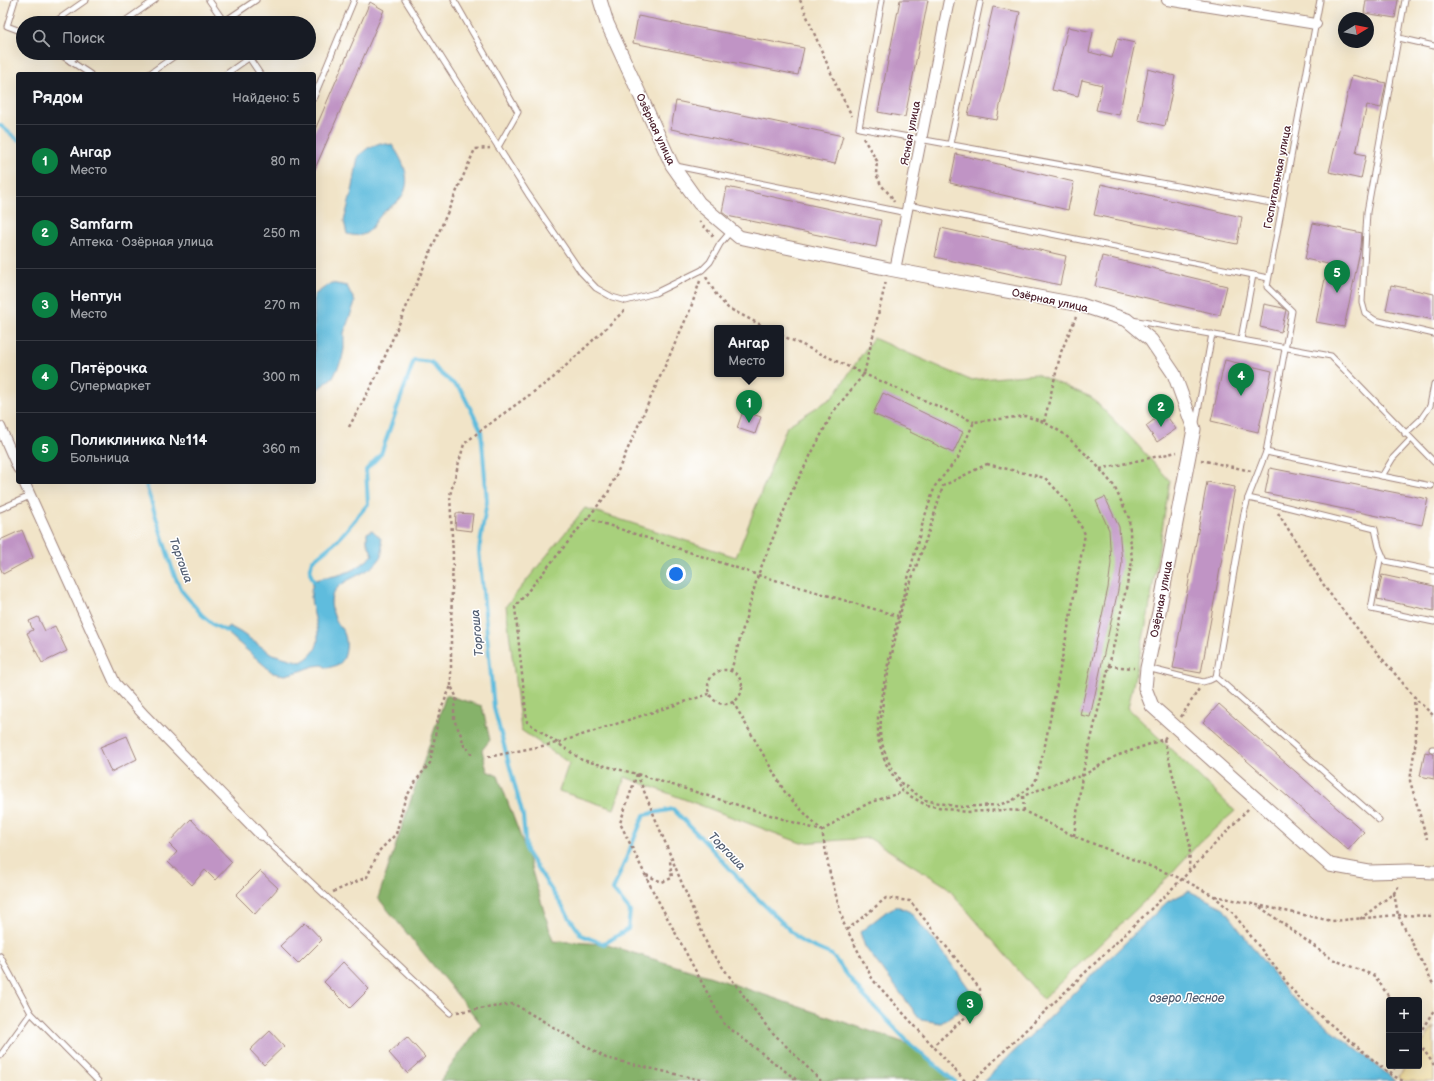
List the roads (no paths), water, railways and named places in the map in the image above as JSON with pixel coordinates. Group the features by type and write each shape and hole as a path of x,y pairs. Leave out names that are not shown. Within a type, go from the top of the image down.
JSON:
{"street":[{"name":"Озёрная улица","path":"600,0 607,23 672,165 699,203 740,237 891,274 1081,305 1127,320 1151,340 1174,374 1194,429 1147,668 1145,688 1152,706 1330,865 1369,872 1434,872"},
{"name":"Ясная улица","path":"891,274 921,139 949,0"},
{"path":"1167,0 1316,24"},
{"path":"0,427 16,463"},
{"path":"25,484 115,683 145,716 262,835"}],"lane":[{"path":"15,0 7,26 16,29"},
{"path":"63,16 86,0"},
{"path":"132,16 155,0"},
{"path":"210,0 220,16"},
{"path":"234,16 256,0"},
{"path":"316,92 354,0"},
{"path":"405,0 498,147 581,272 596,288 612,297 626,301 655,293 702,270 710,262 720,244 731,230"},
{"path":"454,0 518,112 498,147"},
{"path":"882,0 859,128 1282,205"},
{"name":"Госпитальная улица","path":"1268,278 1320,0"},
{"path":"1405,0 1367,212 1362,302 1365,313 1375,320 1434,334"},
{"path":"950,144 980,3"},
{"path":"1399,38 1434,46"},
{"path":"151,72 169,60"},
{"path":"228,72 241,60"},
{"path":"250,60 259,72"},
{"path":"70,61 87,72"},
{"path":"672,165 1268,278 1267,287 1292,311 1266,452 1248,498 1244,513 1216,677"},
{"path":"1241,339 1253,275"},
{"path":"1127,320 1331,356 1405,434 1434,462"},
{"path":"1194,429 1212,334"},
{"path":"1405,434 1421,419 1430,406 1434,384"},
{"path":"1382,476 1393,458 1411,439"},
{"path":"1266,452 1432,486"},
{"path":"0,509 30,496"},
{"path":"1248,498 1271,502 1375,529 1385,561 1434,571"},
{"path":"1382,553 1371,609 1434,622"},
{"path":"1147,668 1203,682 1216,677"},
{"path":"1216,677 1379,820"},
{"path":"262,835 450,1013"},
{"path":"0,956 31,1013 98,1081"},
{"path":"0,1056 31,1013"}],"water":[{"path":"380,143 392,145 400,157 407,178 404,192 400,199 378,218 369,231 365,234 347,234 344,221 353,187 358,156 368,148"},
{"path":"331,283 347,286 355,302 344,333 344,349 342,359 334,376 316,390 316,294"},
{"path":"372,530 381,539 382,555 370,568 344,583 337,589 331,600 332,611 344,632 346,641 346,650 342,662 327,668 322,665 314,666 285,675 273,673 224,630 229,626 272,654 301,662 311,655 316,648 318,640 318,631 311,592 313,581 346,573 369,559 373,555 367,542 367,533"},
{"name":"озеро Лесное","path":"1189,891 1222,907 1290,996 1396,1081 984,1081 1167,902"},
{"path":"897,906 910,912 937,944 973,994 958,1012 941,1023 921,1020 865,947 860,932 887,911"}],"waterway":[{"name":"Торгоша","path":"0,125 16,138"},
{"name":"Торгоша","path":"315,584 310,573 312,561 337,541 368,504 366,470 381,454 414,360 431,362 439,372 461,390 481,430 487,501 479,550 494,708 523,816 526,851 581,935 604,944 628,929 630,911 613,890 644,815 673,809 752,893 802,942 832,955 861,993 911,1045 954,1081"},
{"name":"Торгоша","path":"146,484 174,574 181,590 202,615 214,625 228,632"}],"place":[{"name":"Поликлиника №114","path":"1337,293"},
{"name":"Пятёрочка","path":"1241,396"},
{"name":"Ангар","path":"749,423"},
{"name":"Samfarm","path":"1161,427"},
{"name":"Нептун","path":"970,1024"}]}
